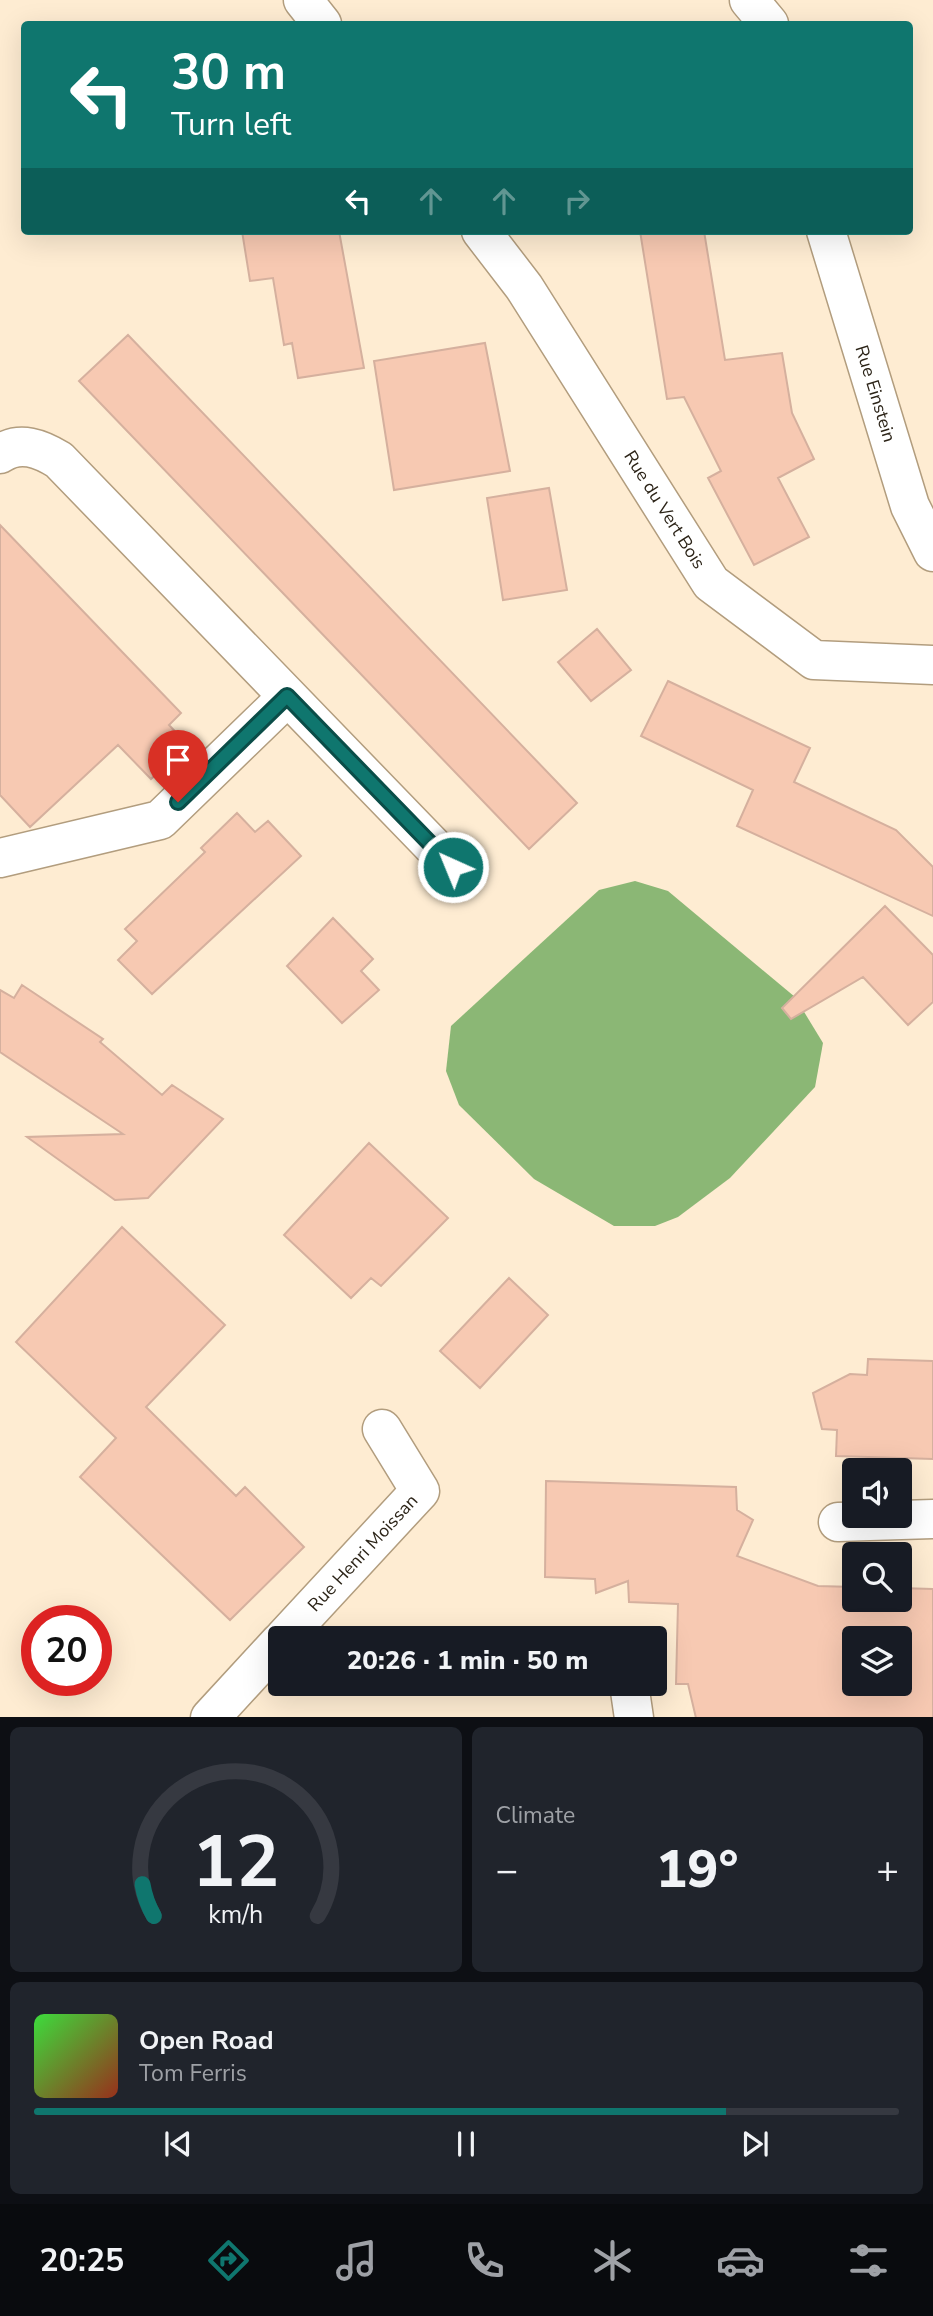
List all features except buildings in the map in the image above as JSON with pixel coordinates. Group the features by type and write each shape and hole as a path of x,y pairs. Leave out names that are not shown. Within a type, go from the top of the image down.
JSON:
{"street":[{"path":"303,0 320,21"},
{"path":"749,0 766,21"},
{"name":"Rue du Vert Bois","path":"484,235 524,287 711,583 814,660 933,664"},
{"name":"Rue Einstein","path":"827,235 910,506 933,552"},
{"path":"0,454 6,450 36,446 59,460 453,867"},
{"path":"0,858 160,820 287,696"},
{"name":"Rue Henri Moissan","path":"295,1626 420,1491 382,1429"},
{"path":"838,1522 933,1520"},
{"path":"210,1717 268,1655"},
{"path":"631,1696 635,1717"}],"shaded area":[{"path":"635,881 668,891 795,997 823,1043 815,1087 730,1178 678,1217 655,1226 614,1226 534,1179 459,1105 446,1071 451,1026 599,890"}],"route":[{"path":"178,802 287,696 453,867"}]}
